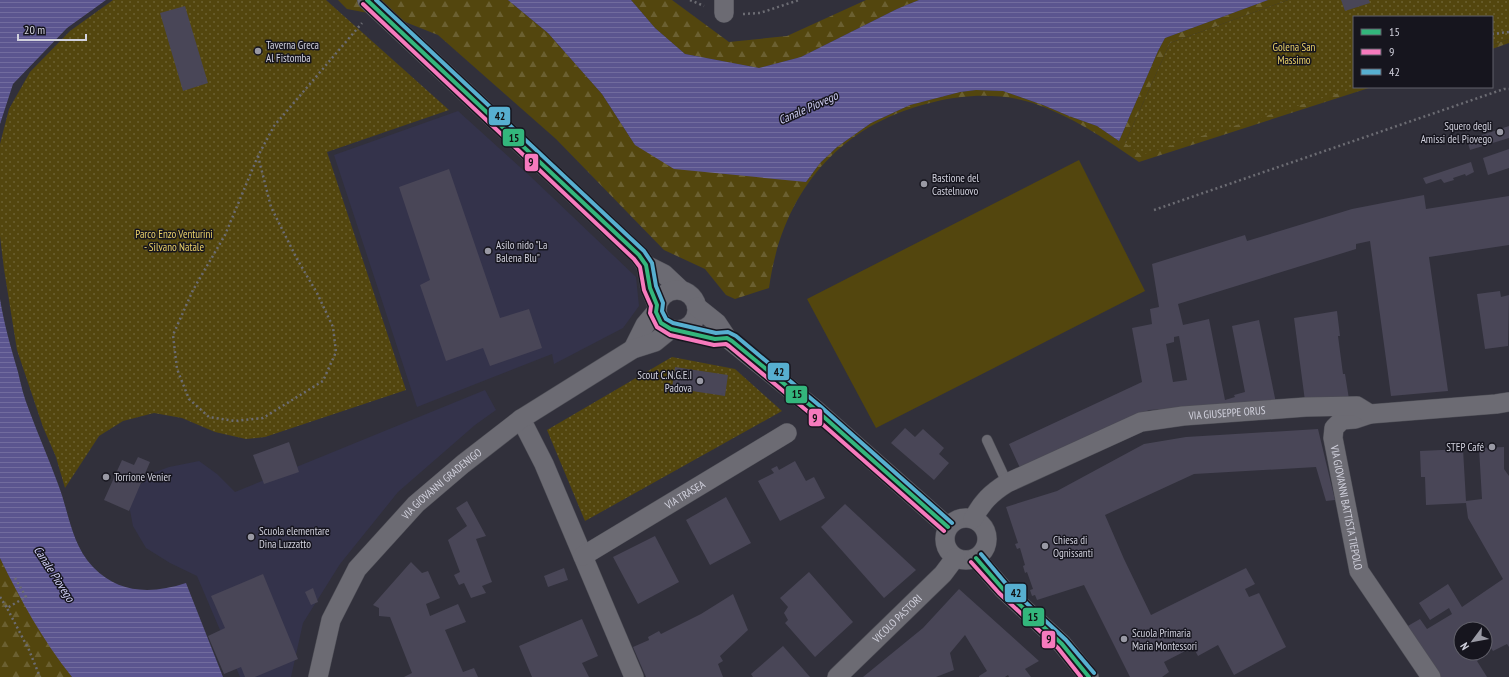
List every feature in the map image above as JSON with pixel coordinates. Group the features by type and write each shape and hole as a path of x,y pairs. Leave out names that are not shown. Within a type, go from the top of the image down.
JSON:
{"street":[{"path":"371,4 639,255 646,266 650,288 661,323 676,330 715,339 728,338"},
{"path":"646,266 664,274 682,290"},
{"path":"633,349 645,325 657,308 660,297 673,289 682,290 689,293 694,299 697,307 693,322 687,327 676,330"},
{"path":"697,307 717,323 728,338 816,410 948,527"},
{"name":"VIA GIOVANNI GRADENIGO","path":"318,677 331,620 357,569 416,504 521,419 633,349 655,342 676,330"},
{"name":"VIA GIUSEPPE ORUS","path":"973,518 978,509 993,492 1007,483 1141,422 1183,416 1306,407 1357,406 1370,414 1509,402"},
{"name":"VIA GIOVANNI BATTISTA TIEPOLO","path":"1370,414 1355,419 1342,420 1334,428 1333,438 1359,572 1431,677"},
{"path":"521,419 544,464 634,677"},
{"name":"VIA TRASEA","path":"583,556 787,432"},
{"path":"959,518 973,518 983,526 988,537 985,550 976,558 966,561 955,558 946,547 944,540 945,533 948,527 959,518"},
{"name":"VICOLO PASTORI","path":"837,677 942,574 955,558"},
{"path":"976,558 1003,589 1062,644 1089,677"}],"lane":[{"path":"987,440 1007,483"}],"path":[{"path":"724,7 760,13 799,0"},
{"path":"258,156 271,207 297,259 317,293 333,327 336,352 323,381 264,418 235,421 209,417 189,399 177,369 173,335 193,290 225,235 258,156 274,126 371,4"},
{"path":"1493,34 1509,32"},
{"path":"1154,210 1497,91 1509,89"},
{"path":"7,608 26,597 15,578"},
{"path":"0,597 29,650 40,677"}],"shaded area":[{"name":"Asilo nido \"La Balena Blu\"","path":"458,111 530,176 636,277 639,306 623,328 554,364 552,354 417,407 334,155"},
{"name":"Scuola elementare Dina Luzzatto","path":"485,390 496,410 475,425 398,492 340,564 303,623 291,677 240,677 197,576 170,563 146,548 133,526 129,505 140,485 153,473 169,467 199,461 217,474 235,492"}],"green space":[{"name":"Parco Enzo Venturini - Silvano Natale","path":"113,0 326,0 449,110 327,152 406,390 265,437 246,439 215,432 182,418 154,413 123,421 99,436 65,488 56,457 43,427 17,350 0,236 0,144 9,109 30,72 70,31"},
{"path":"338,0 508,0 548,33 602,94 635,145 806,182 820,163 837,147 871,123 910,105 960,92 976,90 1003,91 1097,126 1119,141 1165,38 1268,0 1288,0 1170,43 1125,143 1354,88 1369,88 1139,162 1075,121 1047,108 1021,100 996,96 958,97 900,112 870,127 843,145 820,168 802,193 787,222 776,254 769,288 735,299 726,295 705,269 664,250 556,139 438,35 395,18 347,9"},
{"path":"631,0 672,0 729,42 787,36 866,0 919,0 897,9 801,57 759,68 685,54 655,28"},
{"name":"Golena San Massimo","path":"1288,0 1509,0 1509,39 1493,45 1493,16 1353,16 1353,88 1355,88 1141,155 1125,143 1170,43"},
{"path":"1509,39 1509,43 1493,49 1493,45"},
{"path":"1079,160 1145,291 876,428 807,299"},
{"path":"672,357 735,369 782,411 585,521 547,430"},
{"path":"0,558 33,619 72,677 0,677"}],"water":[{"path":"0,0 106,0 67,28 13,84 0,124"},
{"name":"Canale Piovego","path":"508,0 631,0 655,28 685,54 759,68 801,57 897,9 919,0 1268,0 1165,38 1119,141 1097,126 1003,91 976,90 960,92 910,105 871,123 837,147 820,163 806,182 674,169 635,145 602,94 548,33"},
{"name":"Canale Piovego","path":"0,299 8,336 26,401 58,484 71,527 80,548 93,567 103,576 125,587 148,590 173,587 186,583 223,677 72,677 51,649 33,619 0,558"}],"building":[{"path":"1341,0 1369,0 1370,3 1345,11"},
{"path":"185,6 208,83 183,91 160,13"},
{"name":"Squero degli Amissi del Piovego","path":"1509,126 1509,138 1470,150 1467,140"},
{"path":"1509,149 1509,168 1488,175 1483,158"},
{"path":"1471,162 1474,172 1466,176 1465,174 1453,178 1454,180 1444,183 1441,179 1426,184 1423,178"},
{"path":"449,169 500,318 529,309 542,348 490,366 483,348 446,361 420,285 430,280 399,187"},
{"path":"1424,195 1426,209 1509,196 1509,245 1429,257 1448,391 1391,396 1370,241 1356,244 1356,249 1178,304 1183,325 1209,319 1225,400 1235,397 1234,395 1245,392 1232,326 1259,320 1276,403 1149,410 1020,468 1009,444 1142,382 1132,328 1152,324 1150,309 1159,307 1152,264 1245,235 1247,241 1352,209","holes":["1179,336 1187,380 1173,382 1166,344 1174,342 1174,337"]},
{"path":"1500,291 1501,297 1509,295 1508,346 1485,349 1477,294"},
{"path":"1337,311 1340,336 1338,336 1343,374 1345,374 1349,399 1305,401 1294,318"},
{"name":"Scout C.N.G.E.I Padova","path":"675,367 728,375 725,396 672,388"},
{"path":"905,428 915,437 923,429 944,448 939,454 949,463 934,480 891,443"},
{"path":"1318,429 1335,500 1326,501 1316,467 1194,474 1105,515 1151,615 1246,568 1255,584 1245,589 1249,597 1259,593 1286,647 1234,675 1218,645 1198,656 1193,647 1164,662 1169,672 1162,677 1130,677 1084,585 1037,600 1035,595 1032,596 1030,590 1033,589 1027,572 1025,573 1023,566 1025,565 1020,548 1017,549 1015,544 1018,543 1006,507 1057,491 1144,444 1186,437"},
{"path":"289,442 299,472 264,484 253,455"},
{"path":"1504,447 1504,469 1509,476 1509,647 1507,644 1493,651 1493,621 1453,621 1453,661 1477,661 1487,677 1441,677 1406,627 1420,619 1427,629 1452,614 1449,608 1430,620 1419,603 1448,584 1462,607 1503,579 1468,518 1466,503 1426,505 1425,477 1421,477 1420,451 1463,449 1466,501 1482,499 1479,448"},
{"path":"138,457 150,462 129,511 104,500 122,460 134,465"},
{"path":"795,461 806,481 814,477 825,498 780,521 758,481 774,473 771,469 777,466 779,470"},
{"path":"726,497 751,543 710,565 686,520"},
{"path":"467,501 486,536 476,539 492,582 482,586 486,593 471,598 464,583 459,585 454,575 460,572 448,540 467,526 456,508"},
{"path":"845,504 916,570 884,598 821,527"},
{"path":"655,536 679,582 638,604 613,557"},
{"path":"411,562 422,573 428,571 440,598 426,604 430,616 458,604 466,622 445,630 463,672 474,668 478,677 404,677 412,673 390,617 379,616 379,608 373,605"},
{"path":"564,568 568,580 548,587 544,576"},
{"path":"809,572 853,622 815,657 785,623 788,620 784,613 788,607 780,598"},
{"path":"263,574 298,659 255,677 245,677 241,667 224,674 208,636 225,628 211,596"},
{"path":"313,588 318,602 311,605 305,592"},
{"path":"959,589 1039,661 1025,669 1031,677 1009,677 1008,675 1005,677 979,677 987,671 965,635 950,653 954,670 936,677 863,677 923,628"},
{"path":"733,594 748,630 720,656 723,661 718,664 723,677 646,677 633,647 649,640 648,637 659,631 661,634 701,614"},
{"path":"582,619 598,656 582,663 589,677 532,677 519,646"},
{"path":"783,646 810,677 753,677 751,674"}],"transit line":[{"name":"15","path":"367,0 639,255 646,265 650,288 657,305 656,312 661,323 671,329 715,339 727,338 732,341 816,410 948,527"},
{"name":"42","path":"376,0 644,251 652,263 656,286 663,303 662,311 666,319 673,323 716,333 728,332 736,336 820,406 952,523"},
{"name":"9","path":"363,4 634,259 640,267 644,290 651,306 650,313 657,327 670,335 714,345 726,344 729,346 812,415 944,531"},
{"name":"42","path":"981,554 1007,585 1066,640 1094,673"},
{"name":"15","path":"976,558 1003,589 1062,644 1089,677"},
{"name":"9","path":"971,562 999,593 1058,648 1081,677"}],"place":[{"name":"Taverna Greca Al Fistomba","path":"258,51"},
{"name":"Squero degli Amissi del Piovego","path":"1500,132"},
{"name":"Bastione del Castelnuovo","path":"924,184"},
{"name":"Asilo nido \"La Balena Blu\"","path":"488,251"},
{"name":"Scout C.N.G.E.I Padova","path":"700,381"},
{"name":"STEP Café","path":"1492,447"},
{"name":"Torrione Venier","path":"106,477"},
{"name":"Scuola elementare Dina Luzzatto","path":"251,537"},
{"name":"Chiesa di Ognissanti","path":"1045,546"},
{"name":"Scuola Primaria Maria Montessori","path":"1124,639"}]}
